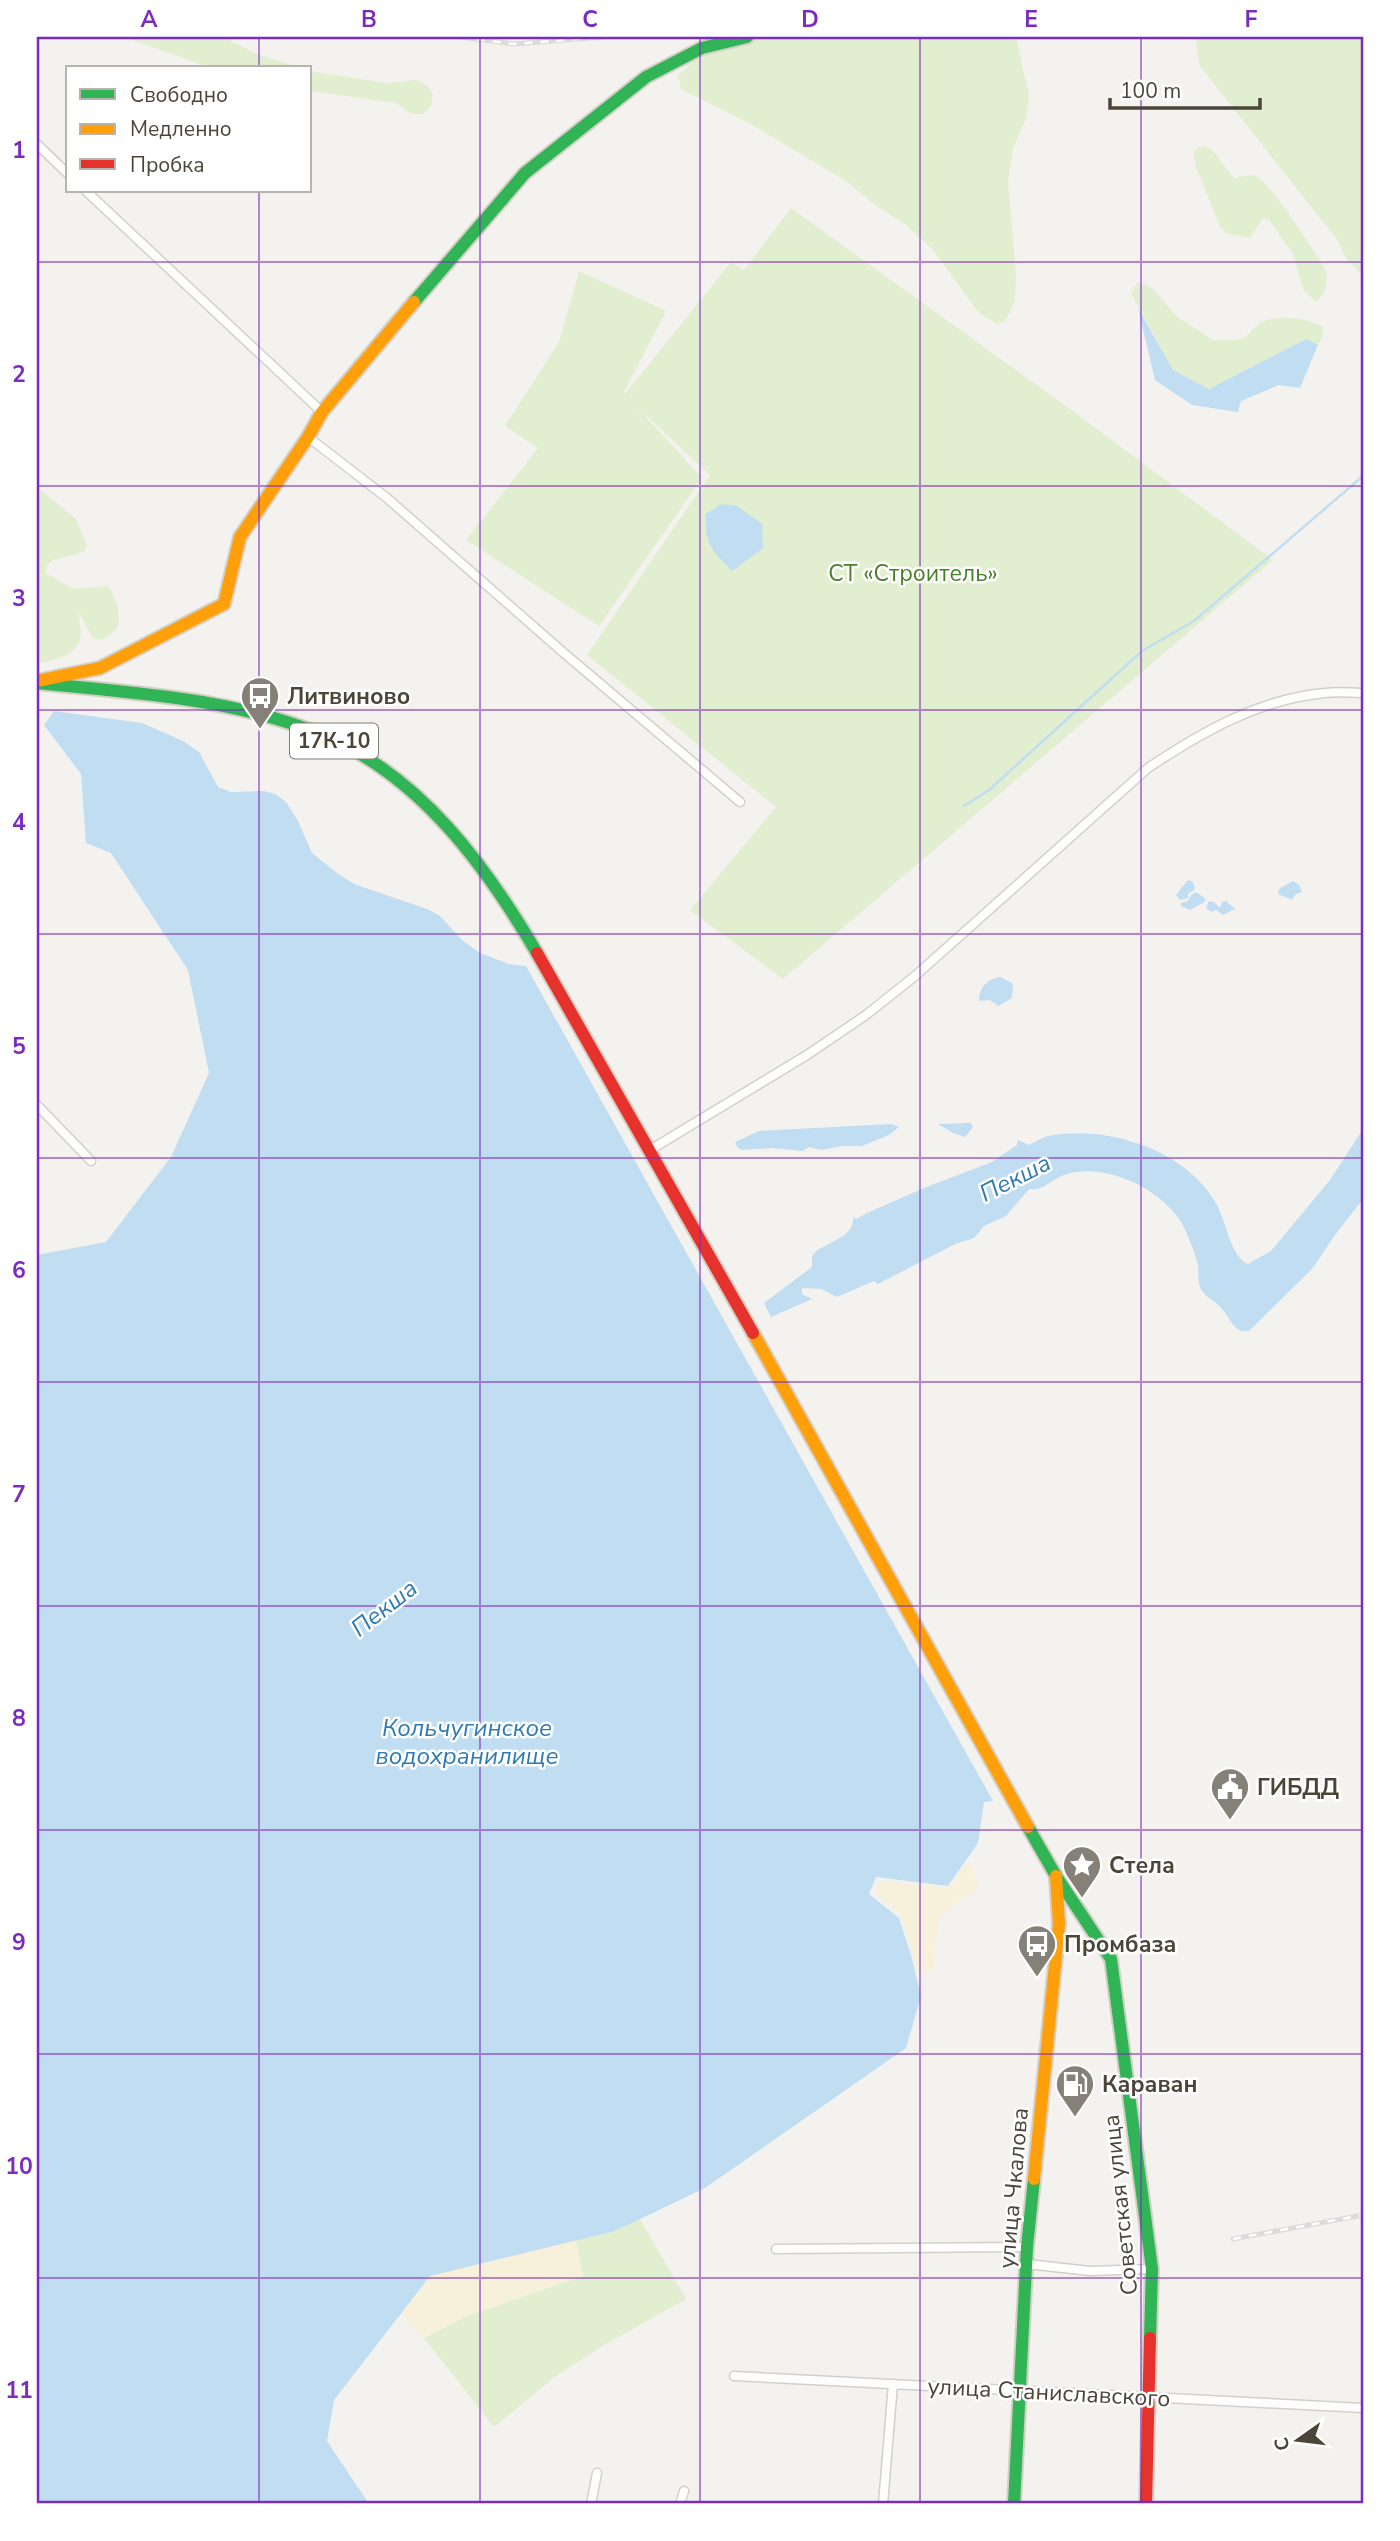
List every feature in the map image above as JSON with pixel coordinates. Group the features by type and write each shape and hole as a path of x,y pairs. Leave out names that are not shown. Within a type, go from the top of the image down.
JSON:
{"main road":[{"path":"37,682 100,668 224,604 240,537 308,438 322,412 526,173 646,77 702,48 747,37"},
{"name":"Советская улица","path":"37,682 179,699 228,708 314,732 362,755 413,795 471,853 539,959 650,1150 1056,1876 1111,1959 1152,2269 1146,2504"},
{"name":"улица Чкалова","path":"1014,2504 1027,2247 1059,1924 1056,1876"}],"street":[{"path":"37,144 66,172"},
{"path":"87,192 322,412"},
{"path":"308,438 387,498 740,802"},
{"path":"650,1150 807,1055 866,1015 915,976 1148,768 1169,754 1224,722 1285,700 1326,692 1363,693"},
{"path":"37,1105 91,1161"},
{"path":"776,2249 1027,2247"},
{"path":"1027,2264 1090,2271 1152,2269"},
{"name":"улица Станиславского","path":"734,2376 1363,2408"},
{"path":"883,2504 893,2384"},
{"path":"591,2504 597,2473"},
{"path":"680,2504 684,2491"}],"green space":[{"path":"124,37 223,37 259,55 295,66 206,66"},
{"path":"758,37 1016,37 1029,96 1026,118 1013,149 1008,181 1016,275 1015,301 1006,320 997,324 979,313 933,250 905,224 875,205 846,181 754,126 681,89 678,76 696,60 724,46"},
{"path":"1195,37 1363,37 1363,276 1345,257 1339,242 1200,66"},
{"path":"312,71 385,83 416,80 428,86 433,95 431,107 423,114 411,114 396,103 312,91"},
{"path":"1206,146 1234,178 1256,176 1272,191 1292,218 1325,269 1326,287 1316,302 1304,291 1293,254 1270,221 1263,218 1250,238 1226,233 1220,226 1196,167 1193,152"},
{"name":"СТ «Строитель»","path":"791,208 1070,409 1273,560 783,979 690,910 776,807 587,655 710,475 637,407 702,478 599,626 466,540 538,448 505,426 559,342 579,271 666,311 625,394 731,262 744,270"},
{"path":"1137,283 1149,287 1174,314 1212,340 1240,339 1262,322 1284,318 1300,319 1322,326 1323,336 1318,345 1306,339 1209,389 1173,370 1131,293"},
{"path":"37,487 76,519 87,545 84,552 53,560 47,565 46,573 73,589 107,586 115,600 119,619 116,629 102,640 93,638 78,611 81,634 76,647 58,659 37,663"},
{"path":"640,2219 686,2299 604,2345 556,2376 494,2427 424,2338 467,2316 583,2276 576,2240 615,2231"}],"sand":[{"path":"969,1861 980,1887 939,1917 933,1968 919,1977 901,1914 875,1892 880,1881 949,1888"},
{"path":"576,2240 583,2276 467,2316 424,2338 401,2314 430,2276"}],"water":[{"path":"1138,308 1173,370 1209,389 1306,339 1318,345 1300,388 1279,385 1241,401 1238,412 1192,405 1155,380"},
{"path":"721,504 737,506 762,524 763,548 732,571 714,552 706,532 706,514"},
{"name":"Кольчугинское водохранилище","path":"54,711 142,723 183,741 199,752 218,787 231,792 264,791 275,794 286,802 312,853 337,873 354,884 440,916 462,940 480,953 509,964 526,966 993,1801 984,1802 978,1843 948,1886 876,1877 869,1894 899,1918 921,1996 906,2048 705,2188 615,2231 430,2276 334,2400 327,2441 369,2504 37,2504 37,1255 106,1242 171,1157 209,1073 188,970 111,853 86,843 81,774 44,725"},
{"path":"1188,880 1193,882 1195,889 1188,894 1188,898 1180,900 1176,895"},
{"path":"1293,881 1299,885 1302,892 1296,894 1292,900 1278,894 1280,888"},
{"path":"1196,892 1206,899 1204,902 1190,910 1181,906 1181,903 1188,901"},
{"path":"1209,901 1220,908 1222,902 1226,901 1235,909 1223,915 1216,910 1211,912 1206,908"},
{"path":"1001,977 1013,984 1012,998 998,1006 990,1000 979,1001 985,984"},
{"path":"971,1123 973,1127 965,1137 938,1124"},
{"path":"891,1124 899,1127 889,1135 862,1146 821,1150 809,1147 803,1151 772,1148 742,1150 735,1142 759,1131"},
{"name":"Пекша","path":"1363,1129 1363,1199 1312,1269 1249,1331 1236,1327 1220,1307 1202,1291 1198,1265 1189,1239 1180,1220 1167,1205 1155,1195 1127,1180 1081,1171 1062,1176 1044,1187 1029,1189 1006,1216 984,1226 974,1238 955,1244 878,1284 874,1281 837,1297 821,1289 802,1288 802,1294 812,1299 771,1317 764,1303 812,1267 815,1252 850,1230 853,1217 856,1219 924,1188 992,1162 1017,1145 1018,1140 1029,1145 1048,1136 1070,1133 1093,1134 1140,1144 1183,1167 1200,1182 1214,1200 1236,1253 1248,1264 1271,1251 1330,1180"}],"waterway":[{"path":"964,806 989,790 1142,651 1194,621 1363,476"}],"railway":[{"path":"461,37 514,44 603,37"},
{"path":"1233,2239 1363,2215"}],"traffic: fast":[{"path":"414,302 525,173 646,77 702,48 747,37"},
{"path":"37,683 147,694 220,705 291,723 360,754 391,775 448,827 496,888 537,953"},
{"path":"1028,1827 1056,1876 1111,1959 1152,2269 1150,2338"},
{"path":"1014,2504 1027,2247 1034,2179"}],"traffic: slow":[{"path":"37,681 100,668 224,604 240,537 322,412 414,302"},
{"path":"753,1333 1028,1827"},
{"path":"1034,2179 1059,1924 1056,1876"}],"traffic: jam":[{"path":"537,953 753,1333"},
{"path":"1146,2504 1150,2338"}],"place":[{"name":"Литвиново","path":"260,730"},
{"name":"ГИБДД","path":"1230,1821"},
{"name":"Стела","path":"1082,1899"},
{"name":"Промбаза","path":"1037,1978"},
{"name":"Караван","path":"1075,2118"}]}
